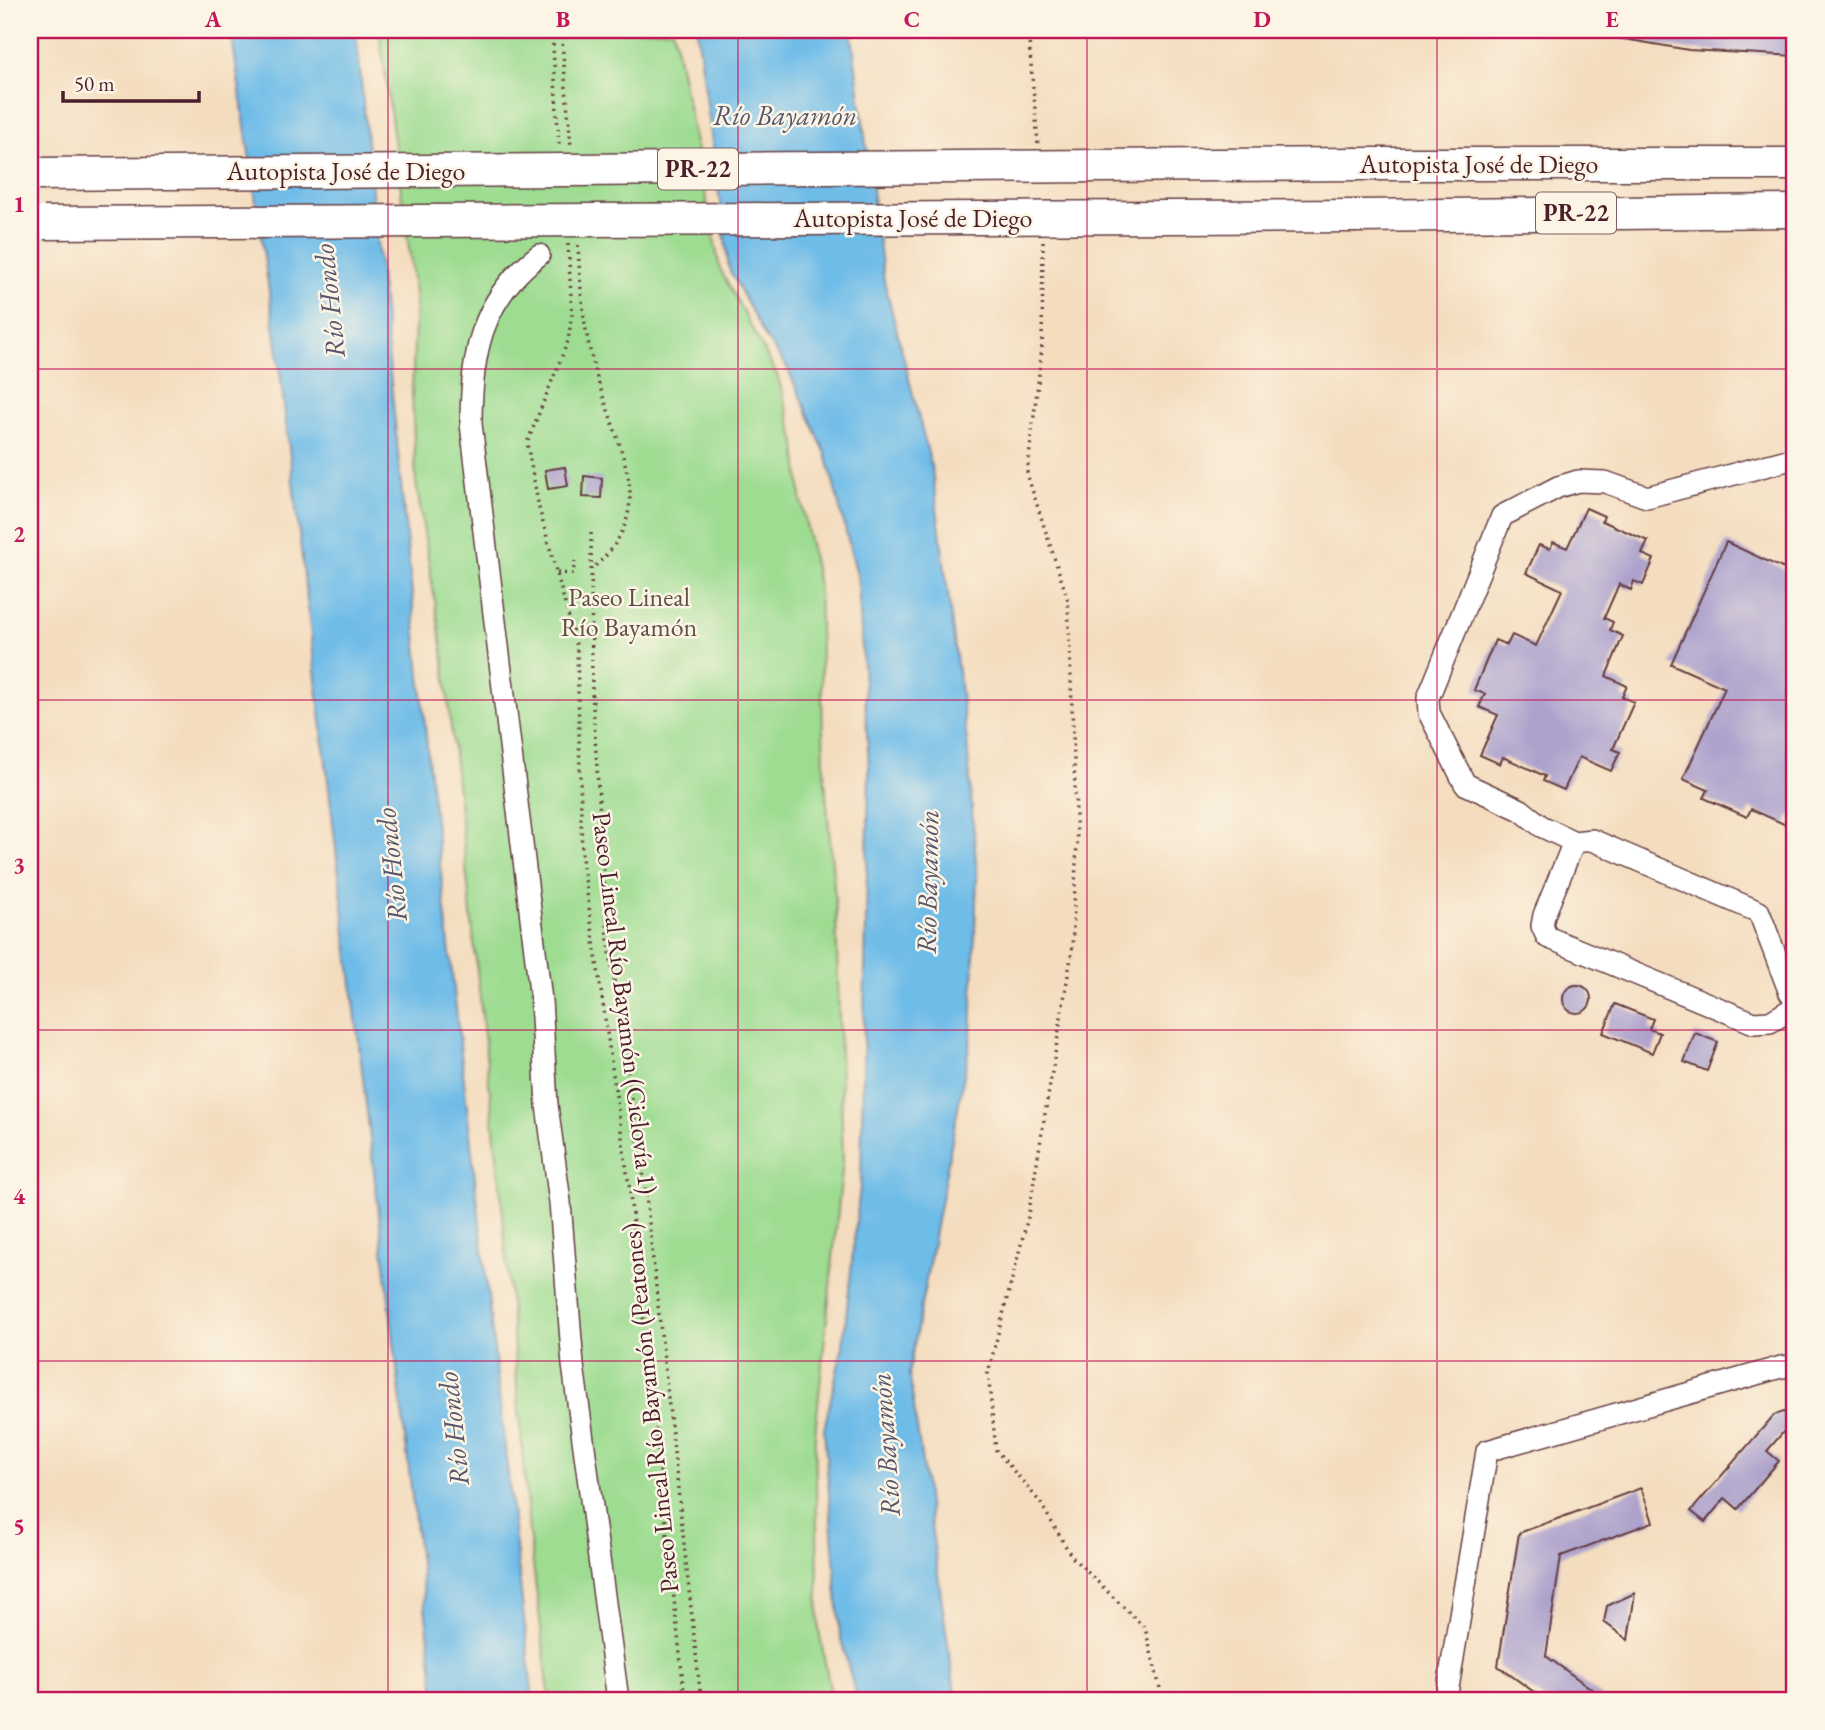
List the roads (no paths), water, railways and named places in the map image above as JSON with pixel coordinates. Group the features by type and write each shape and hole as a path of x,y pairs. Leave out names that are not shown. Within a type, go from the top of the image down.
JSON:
{"highway":[{"name":"Autopista José de Diego","path":"34,174 1357,164 1795,164"},
{"name":"Autopista José de Diego","path":"34,223 1795,211"}],"lane":[{"path":"539,255 511,279 493,304 477,350 471,424 541,1000 547,1105 560,1202 573,1365 618,1700"},
{"path":"1795,458 1647,497 1605,482 1578,481 1558,487 1502,516 1428,698 1429,713 1465,784 1521,810 1541,826 1574,842 1592,840 1759,912 1790,993 1795,995"},
{"path":"1574,842 1544,915 1542,926 1547,937 1754,1023 1770,1023 1795,1007"},
{"path":"1446,1700 1487,1451 1781,1367 1795,1366"}],"water":[{"name":"Río Hondo","path":"231,30 356,30 429,766 533,1700 436,1700 277,346"},
{"name":"Río Bayamón","path":"697,30 851,30 884,281 932,469 967,741 977,877 971,1037 909,1372 956,1700 857,1700 840,1635 824,1429 843,1345 861,1177 869,769 858,579 826,454 787,367 765,337 729,269"}],"park label":[{"name":"Paseo Lineal Río Bayamón","path":"629,612"}]}
